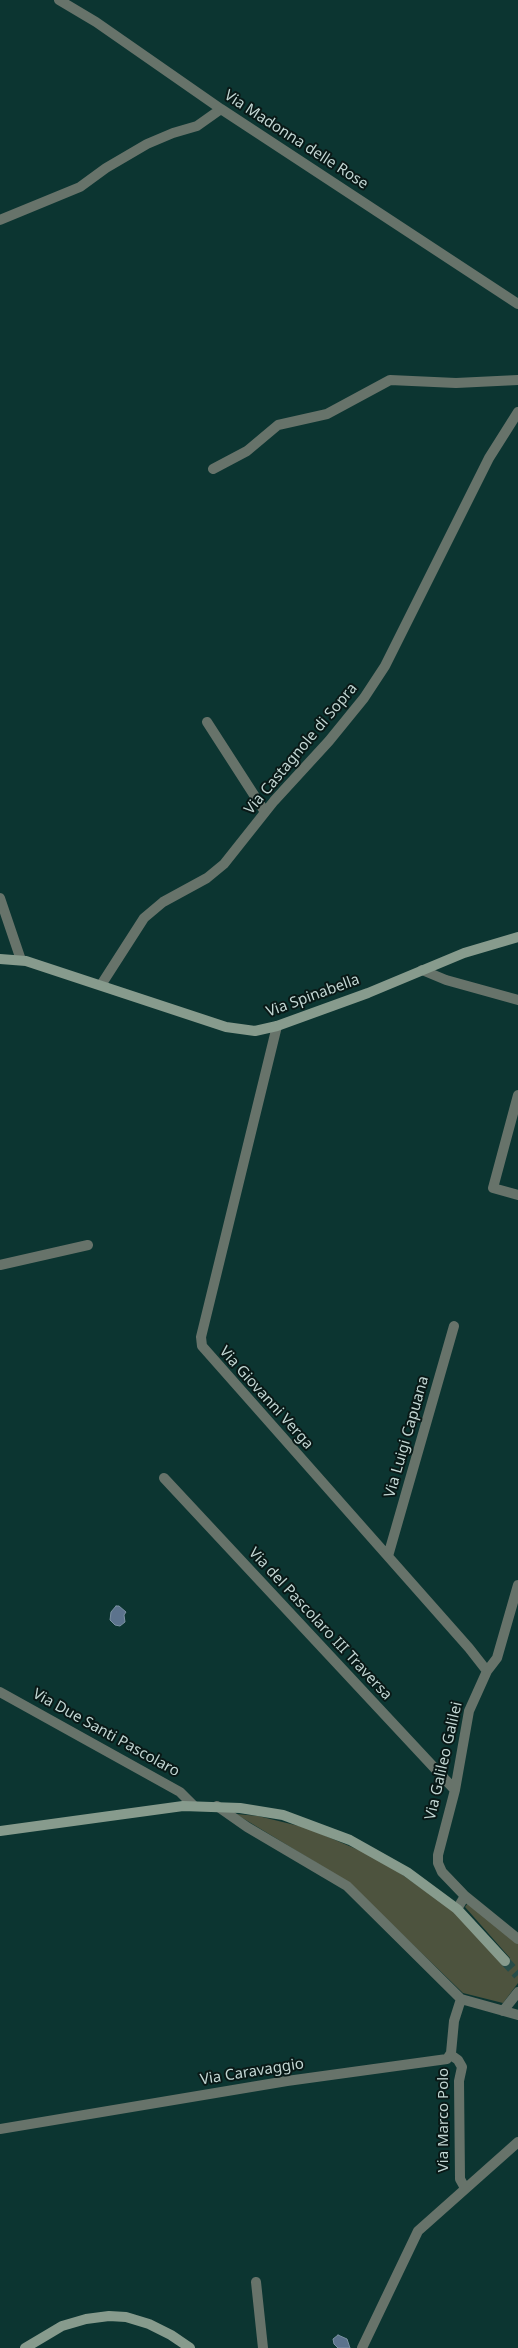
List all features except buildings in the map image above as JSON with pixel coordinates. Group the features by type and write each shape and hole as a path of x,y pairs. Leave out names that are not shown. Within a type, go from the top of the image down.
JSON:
{"main road":[{"name":"Via Spinabella","path":"0,959 21,960 240,1031 255,1031 277,1026 464,953 518,937"},
{"path":"0,1831 156,1808 217,1806 273,1813 342,1836 408,1872 456,1909 505,1961"},
{"path":"24,2348 62,2326 86,2319 109,2316 132,2318 149,2324 176,2338 190,2348"}],"street":[{"name":"Via Madonna delle Rose","path":"59,0 106,28 221,109 518,304"},
{"path":"0,220 80,187 106,168 147,144 196,126 221,109"},
{"path":"213,470 247,451 278,424 326,414 390,380 456,383 518,380"},
{"name":"Via Castagnole di Sopra","path":"101,985 144,918 167,899 216,871 240,846 266,812 345,722 378,678 489,458 518,412"},
{"path":"207,722 266,812"},
{"path":"0,898 21,960"},
{"path":"422,970 446,980 518,1000"},
{"name":"Via Giovanni Verga","path":"277,1026 201,1338 202,1346 469,1648 487,1672"},
{"path":"518,1094 493,1188 518,1195"},
{"path":"0,1265 88,1245"},
{"name":"Via Luigi Capuana","path":"388,1556 454,1326"},
{"name":"Via del Pascolaro III Traversa","path":"164,1478 455,1790"},
{"name":"Via Galileo Galilei","path":"465,1896 444,1875 438,1863 438,1852 455,1790 467,1717 487,1672 497,1658 518,1585"},
{"name":"Via Due Santi Pascolaro","path":"0,1692 180,1792 194,1806"},
{"path":"217,1806 247,1827 347,1886 461,1999 518,2015"},
{"path":"456,1909 465,1896 518,1939"},
{"path":"503,2011 518,1992"},
{"path":"451,2055 454,2021 461,1999"},
{"name":"Via Caravaggio","path":"0,2129 287,2081 445,2059 451,2055"},
{"name":"Via Marco Polo","path":"451,2055 458,2060 462,2067 459,2080 460,2179 465,2188"},
{"path":"362,2348 413,2237 426,2222 518,2142"},
{"path":"256,2282 263,2348"}],"green space":[{"path":"236,1814 258,1816 307,1828 368,1854 394,1869 451,1909 503,1964 510,1958 465,1907 468,1903 518,1943 518,1983 503,2003 463,1993 348,1882"}],"water":[{"path":"116,1606 119,1606 126,1612 124,1615 125,1622 120,1626 115,1625 110,1620 111,1612"},
{"path":"338,2335 347,2339 350,2348 338,2348 334,2344 333,2339"}],"tunnel":[{"path":"505,1961 518,1975"}]}
